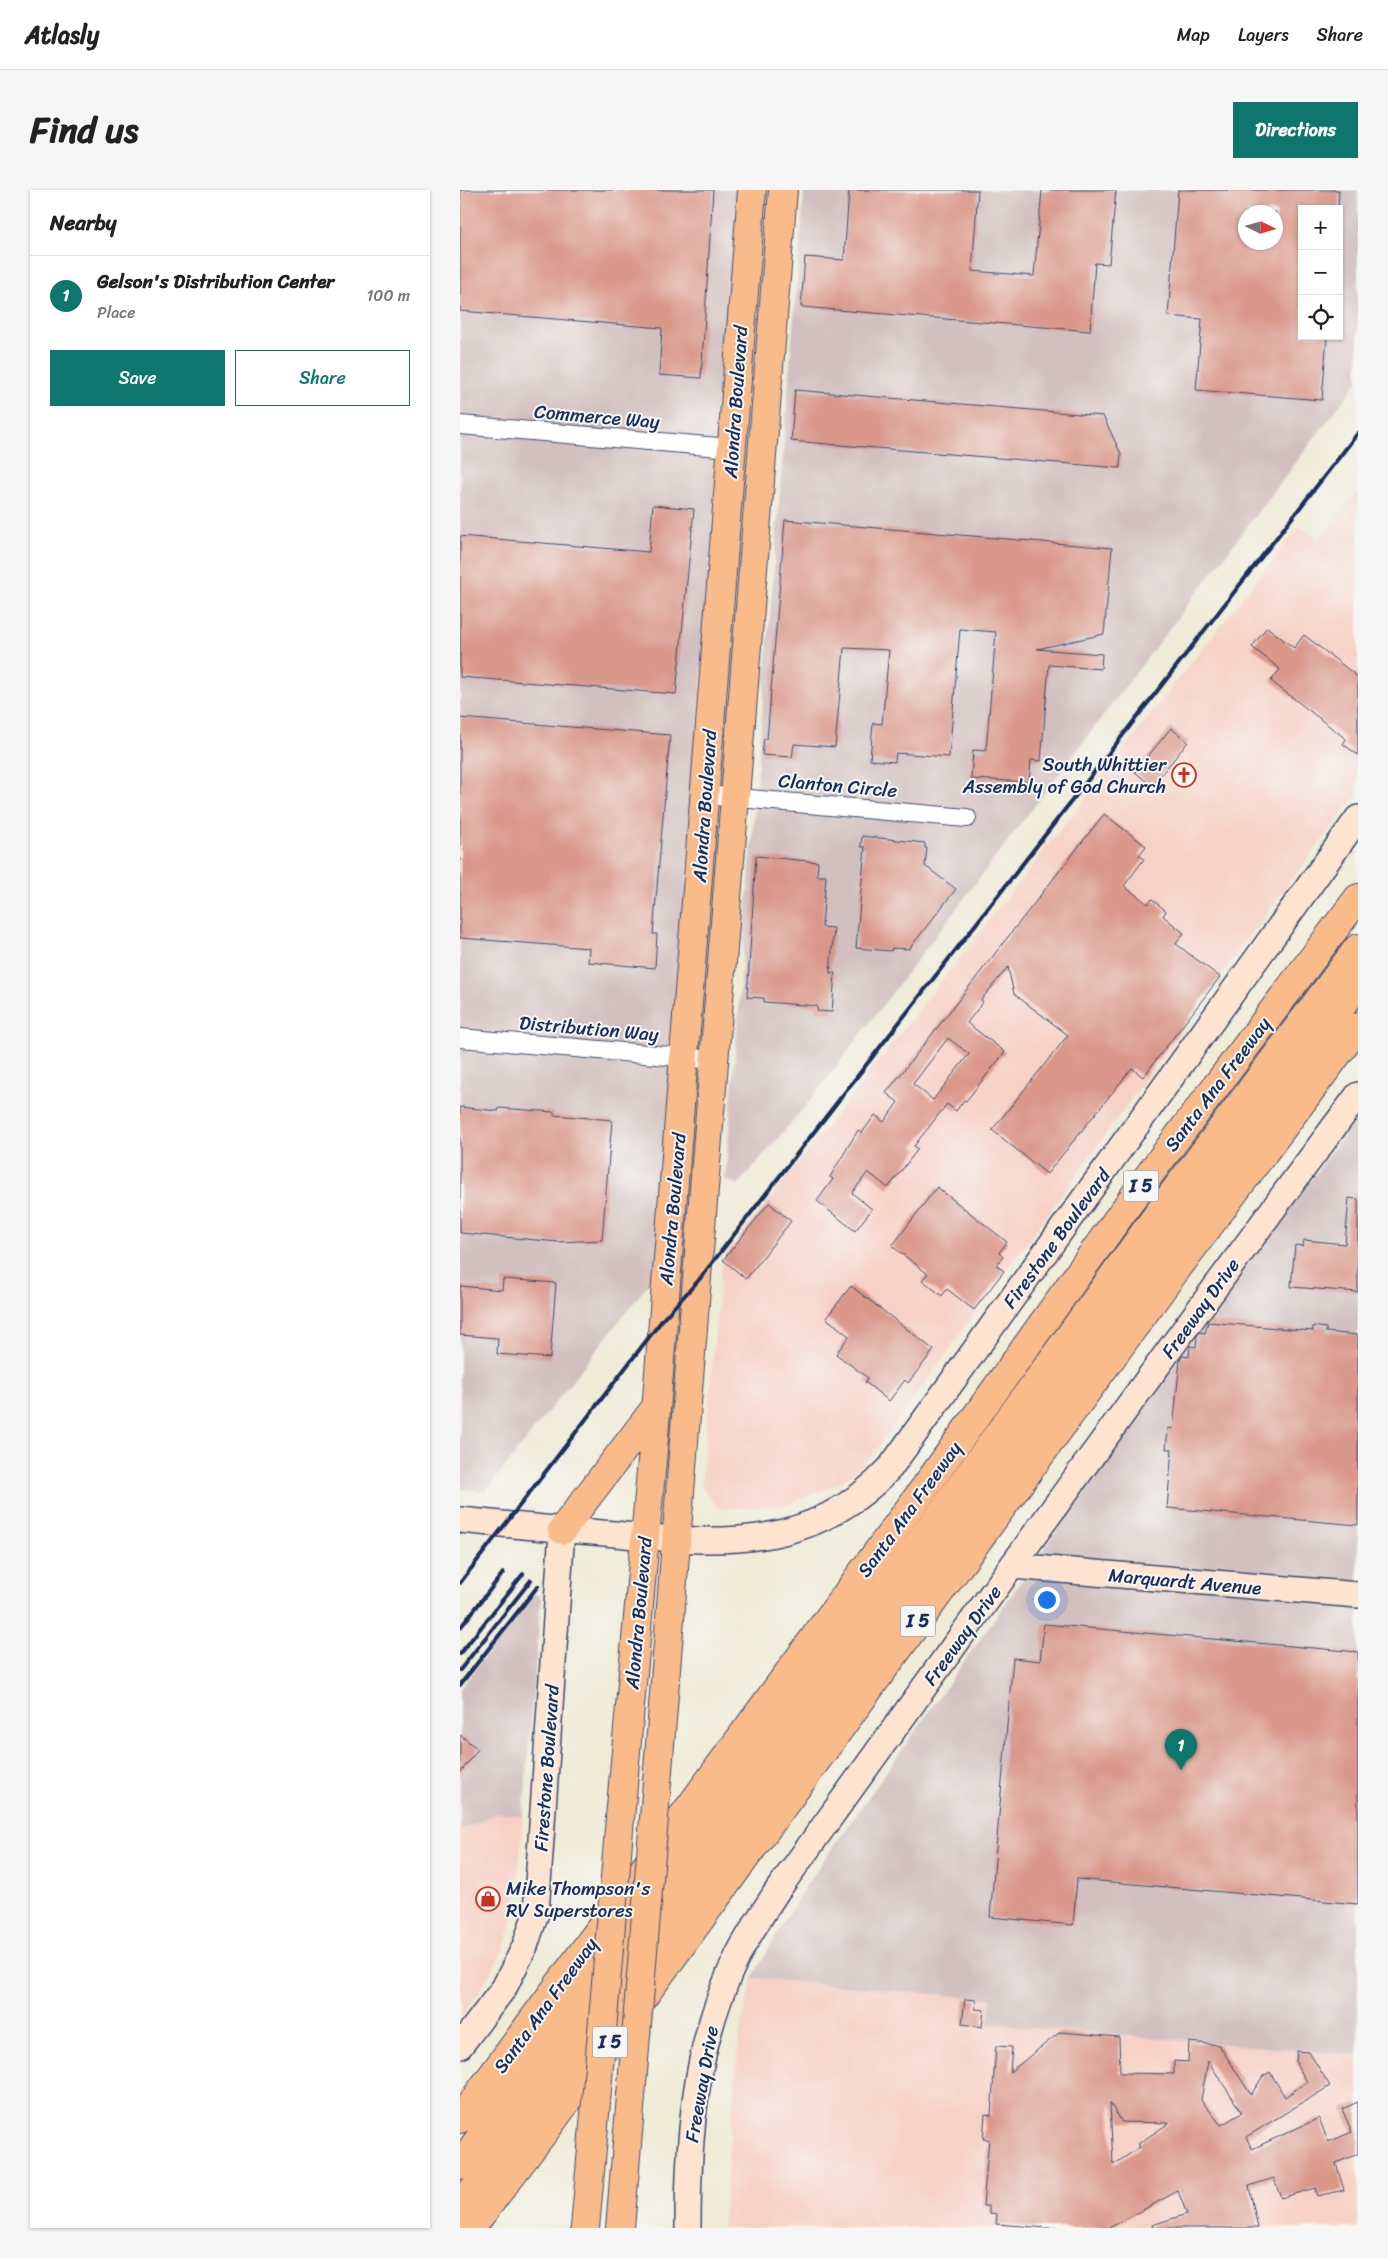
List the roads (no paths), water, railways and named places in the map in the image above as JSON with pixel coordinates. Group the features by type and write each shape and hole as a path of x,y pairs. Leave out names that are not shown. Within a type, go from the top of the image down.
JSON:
{"main road":[{"name":"Alondra Boulevard","path":"585,2228 656,1407 752,190"},
{"name":"Alondra Boulevard","path":"620,2228 677,1540 783,190"},
{"path":"739,347 770,350"},
{"name":"Santa Ana Freeway","path":"460,2119 931,1479 1152,1171 1358,898"},
{"path":"460,2165 952,1498 1166,1204 1358,948"},
{"path":"460,2207 538,2105 957,1528 1358,984"},
{"name":"I 5","path":"471,2228 551,2123 1167,1282 1358,1028"},
{"path":"562,1530 656,1407"},
{"path":"494,2228 512,2204 551,2123"}],"street":[{"name":"Commerce Way","path":"460,426 732,448"},
{"name":"Clanton Circle","path":"705,795 968,818"},
{"name":"Firestone Boulevard","path":"677,1540 729,1541 774,1535 830,1516 852,1503 873,1487 896,1460 1358,818"},
{"name":"Distribution Way","path":"460,1038 715,1060"},
{"name":"Freeway Drive","path":"688,2228 690,2135 698,2080 709,2031 739,1954 777,1891 1222,1278 1358,1095"},
{"path":"460,1520 677,1540"},
{"name":"Firestone Boulevard","path":"460,2046 504,1988 525,1946 536,1913 562,1530"},
{"name":"Marquardt Avenue","path":"1012,1566 1358,1595"}],"railway":[{"path":"460,1583 663,1319 698,1281 1358,433"},
{"path":"460,1628 503,1573"},
{"path":"460,1654 523,1574"},
{"path":"460,1670 531,1580"},
{"path":"460,1685 538,1586"}],"place":[{"name":"South Whittier Assembly of God Church","path":"1184,775"},
{"name":"Gelson's Distribution Center","path":"1181,1770"},
{"name":"Mike Thompson's RV Superstores","path":"488,1899"}]}
